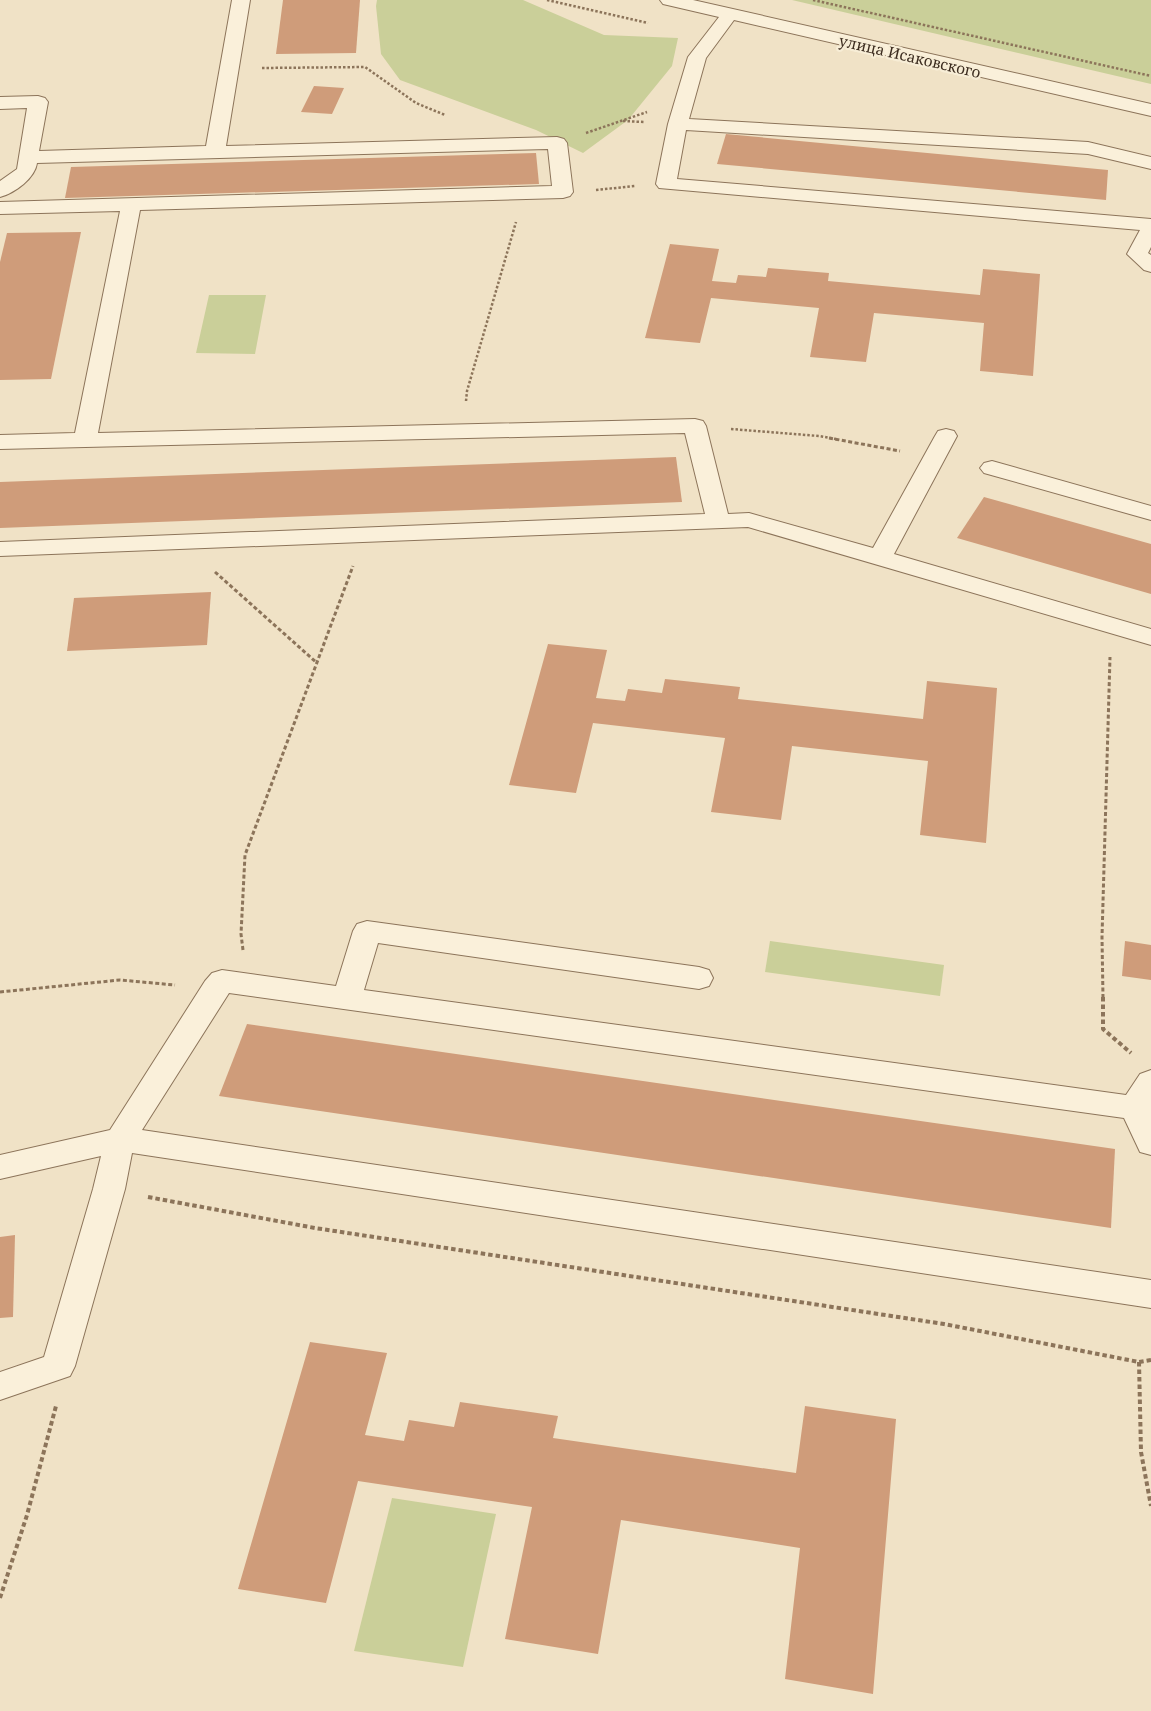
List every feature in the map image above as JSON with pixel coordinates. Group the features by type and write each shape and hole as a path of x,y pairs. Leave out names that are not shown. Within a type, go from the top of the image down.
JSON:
{"street":[{"path":"215,152 241,0"},
{"name":"улица Исаковского","path":"669,0 1151,110"},
{"path":"730,14 697,57 678,124 666,184 1151,225"},
{"path":"0,103 38,102 28,164 0,191"},
{"path":"678,124 1088,148 1151,163"},
{"path":"0,172 28,164 215,152 557,143 563,192 0,208"},
{"path":"85,440 131,204"},
{"path":"1151,229 1137,254 1151,266"},
{"path":"0,442 695,426 718,521"},
{"path":"880,557 946,436"},
{"path":"992,468 1151,513"},
{"path":"0,549 749,520 1151,637"},
{"path":"347,999 367,931 698,978"},
{"path":"2,1387 58,1366 109,1189 120,1140 215,989 222,981 1134,1108"},
{"path":"1144,1070 1134,1108 1151,1143"},
{"path":"0,1167 120,1140 1151,1294"}],"path":[{"path":"814,0 1151,76"},
{"path":"229,68 365,67 416,103 450,118"},
{"path":"563,192 666,184"},
{"path":"464,431 467,391 525,193"},
{"path":"695,426 819,436 934,458"},
{"path":"248,985 241,934 245,855 365,535"},
{"path":"181,542 317,663"},
{"path":"1110,625 1102,937 1103,1029 1144,1070"},
{"path":"0,992 120,980 215,989"},
{"path":"109,1189 315,1228 944,1324 1139,1362 1151,1360"},
{"path":"1139,1362 1141,1452 1151,1506"},
{"path":"0,1598 27,1515 56,1407 58,1366"}],"green space":[{"path":"377,0 523,0 604,35 678,38 672,66 628,120 583,153 536,130 400,80 381,54"},
{"path":"792,0 1151,0 1151,84"},
{"path":"209,295 266,295 255,354 196,353"},
{"path":"770,941 944,965 940,996 765,972"},
{"path":"392,1498 496,1514 463,1667 354,1651"}],"building":[{"path":"283,0 360,0 356,53 276,54"},
{"path":"314,86 344,88 332,114 301,112"},
{"path":"726,134 1108,170 1106,200 717,164"},
{"path":"536,153 539,184 65,198 71,167"},
{"path":"81,232 51,379 0,380 0,262 7,233"},
{"path":"670,244 719,249 712,281 736,283 738,275 766,277 768,268 829,273 828,281 980,295 983,269 1040,274 1033,376 980,371 984,323 874,313 866,362 810,357 819,308 711,298 700,343 645,338"},
{"path":"676,457 682,502 0,528 0,482"},
{"path":"984,497 1151,544 1151,594 957,538"},
{"path":"211,592 207,645 67,651 74,598"},
{"path":"548,644 607,650 596,698 625,701 628,689 662,693 665,679 740,687 738,699 923,719 927,681 997,688 986,843 920,835 928,761 792,746 781,820 711,812 725,738 593,723 576,793 509,785"},
{"path":"1125,941 1151,945 1151,980 1122,976"},
{"path":"247,1024 1115,1149 1111,1228 219,1096"},
{"path":"15,1235 13,1317 0,1318 0,1237"},
{"path":"310,1342 387,1353 365,1435 404,1441 409,1420 454,1427 460,1402 558,1416 553,1438 796,1473 805,1406 896,1419 873,1694 785,1679 800,1548 621,1520 598,1654 505,1639 532,1507 358,1481 326,1603 238,1589"}]}
